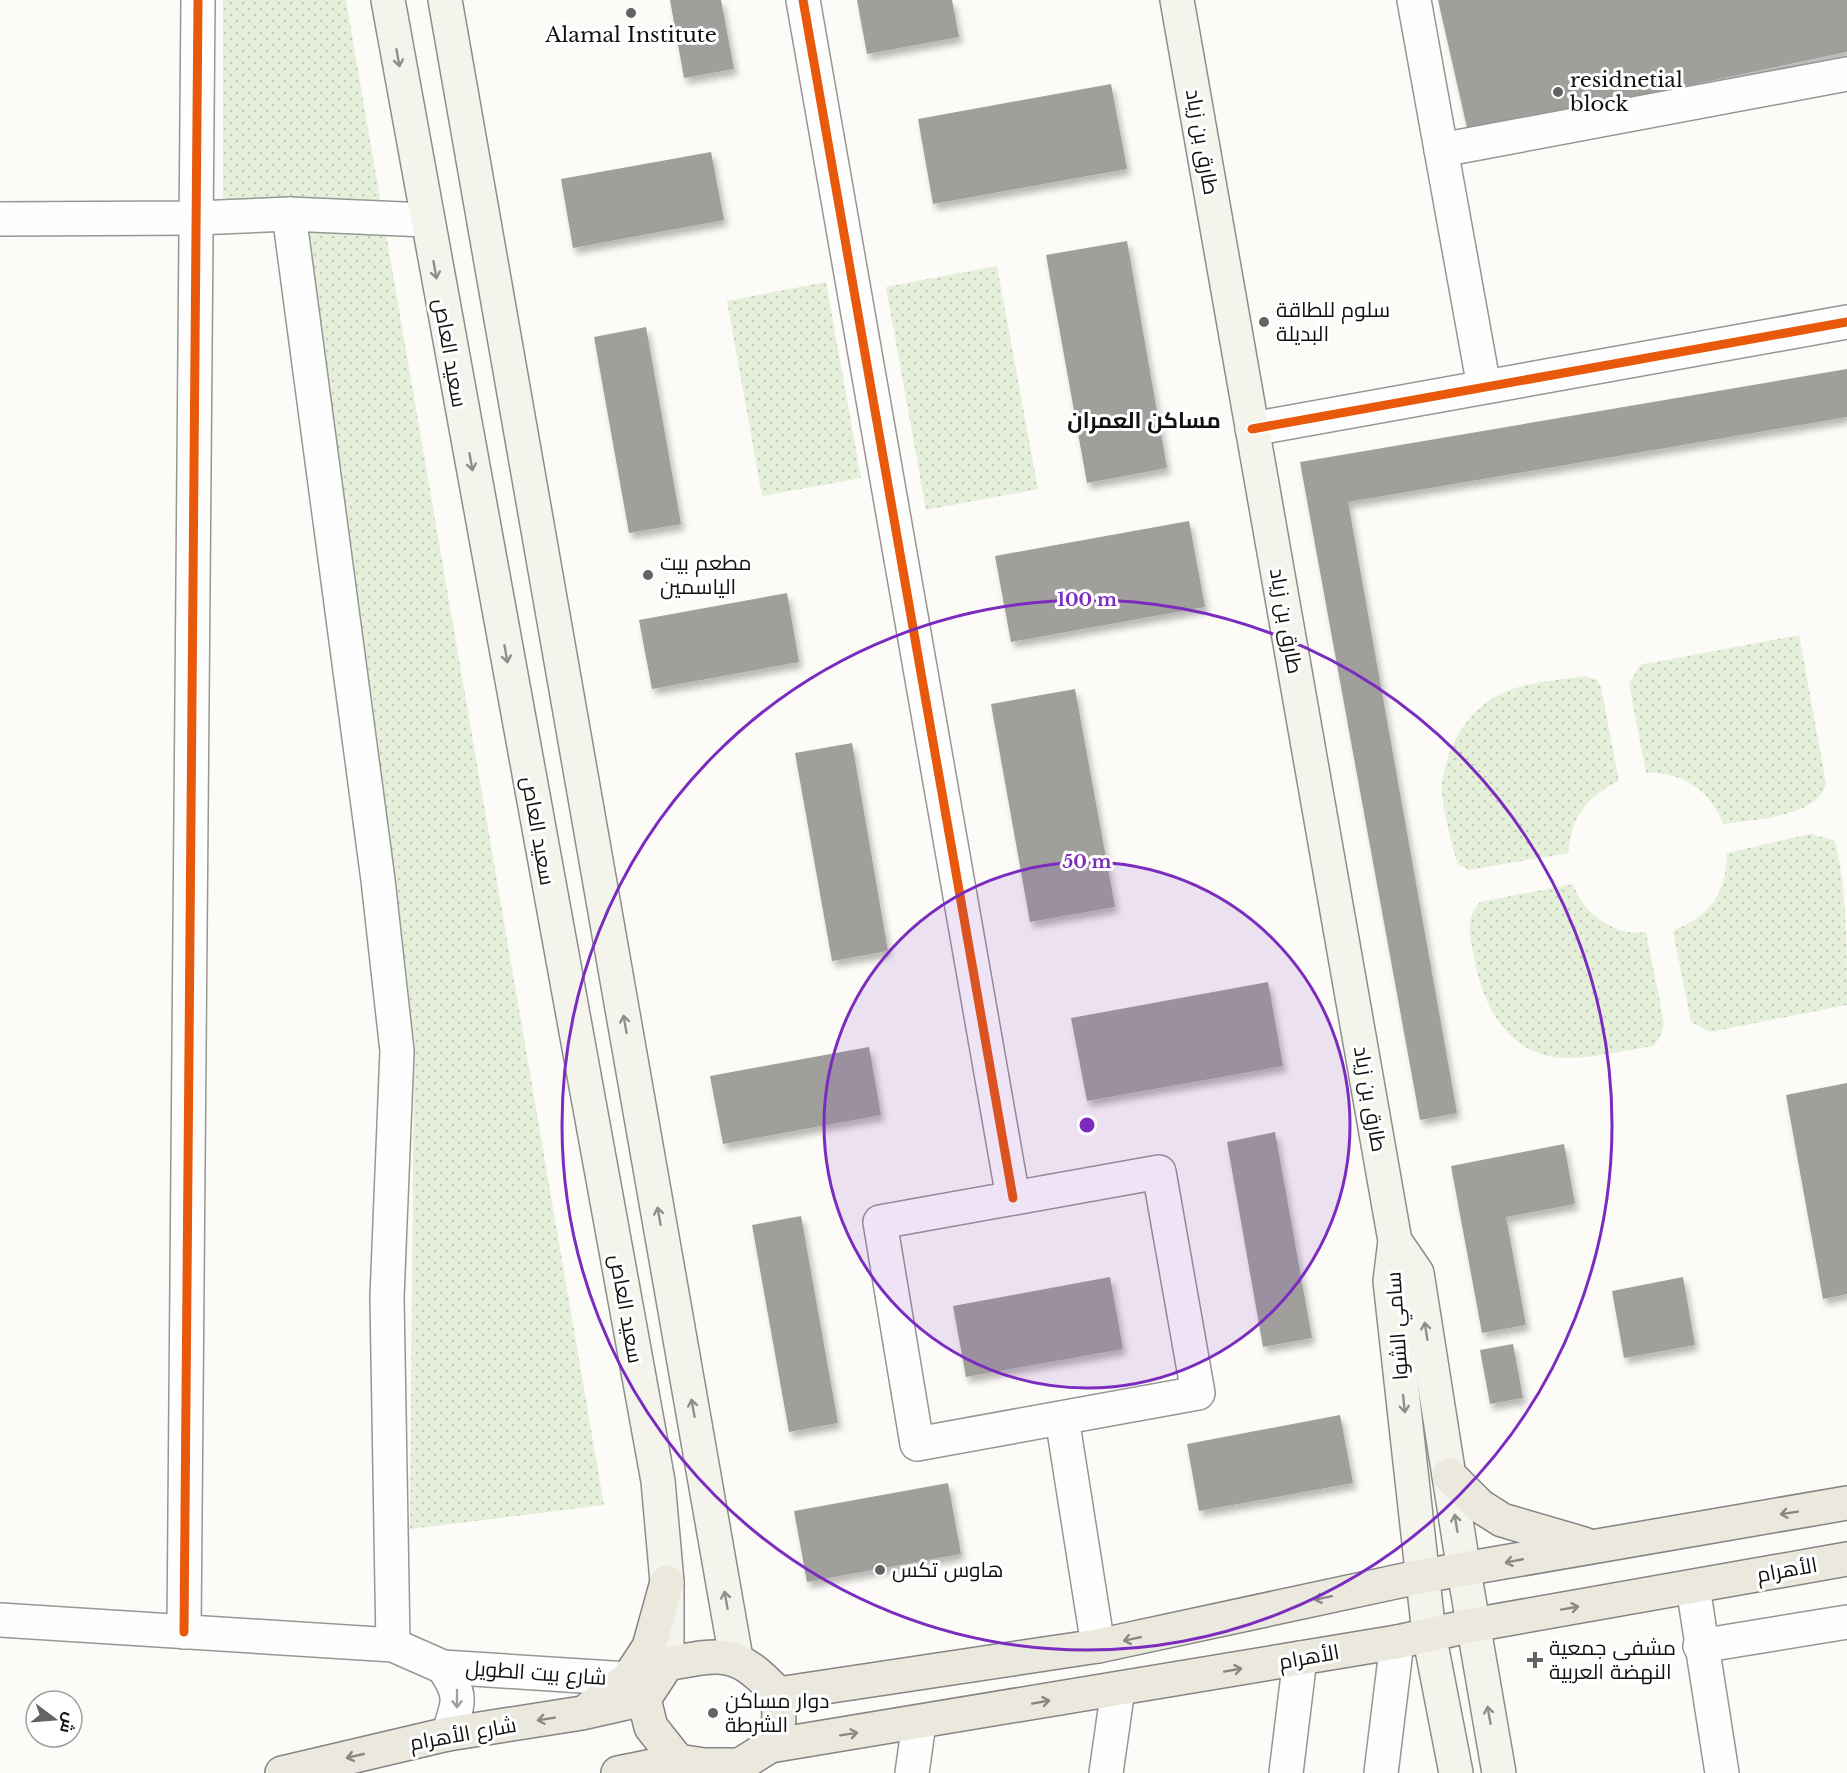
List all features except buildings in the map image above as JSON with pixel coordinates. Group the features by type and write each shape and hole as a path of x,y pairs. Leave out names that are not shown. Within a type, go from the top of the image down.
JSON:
{"main road":[{"name":"سعيد العاص","path":"388,0 426,220 658,1481 667,1582 667,1664"},
{"path":"446,0 736,1658"},
{"name":"طارق بن زياد","path":"1177,0 1395,1241"},
{"name":"سامي الشوا","path":"1395,1241 1417,1273 1464,1571 1499,1773"},
{"name":"سامي الشوا","path":"1395,1241 1390,1281 1429,1634 1456,1773"},
{"path":"1449,1475 1480,1506 1502,1520 1591,1545"},
{"path":"778,1694 1098,1646 1423,1576 1464,1571 1591,1545 1847,1503"},
{"name":"الأهرام","path":"770,1746 1397,1642 1473,1625 1847,1559"},
{"path":"667,1582 636,1689 651,1727 695,1766"},
{"path":"618,1773 695,1766 740,1765 770,1746 779,1720 778,1694 760,1674 736,1658 702,1657 667,1664 636,1689"},
{"name":"شارع الأهرام","path":"282,1773 448,1734 582,1713 636,1689"}],"street":[{"path":"184,1632 198,0"},
{"path":"803,0 1014,1198"},
{"path":"1414,0 1484,387"},
{"path":"1441,150 1847,74"},
{"path":"289,214 378,879 397,1052 387,1297 393,1645"},
{"path":"0,219 196,218 289,214 426,220"},
{"path":"1252,429 1847,322"},
{"path":"1159,1172 1198,1393 1062,1418 917,1444 880,1222 1159,1172"},
{"path":"1062,1418 1098,1646"},
{"path":"1693,1587 1700,1646 1722,1773"},
{"name":"شارع بيت الطويل","path":"0,1620 393,1645 443,1666 636,1689"},
{"path":"1700,1646 1847,1622"},
{"path":"1381,1773 1397,1642"},
{"path":"1286,1773 1300,1658"},
{"path":"443,1666 457,1686 457,1708 448,1734"},
{"path":"1106,1773 1118,1689"},
{"path":"912,1773 919,1723"}],"green space":[{"path":"223,0 346,0 604,1505 410,1529 414,1047 294,199 223,203"},
{"path":"997,266 1038,489 926,510 886,287"},
{"path":"826,282 861,478 762,496 727,301"},
{"path":"1799,635 1826,783 1821,795 1798,810 1783,815 1723,824 1711,802 1693,785 1671,775 1646,773 1629,684 1640,665"},
{"path":"1586,676 1597,680 1601,687 1619,781 1598,794 1583,810 1573,829 1568,853 1468,870 1458,864 1445,811 1442,783 1449,755 1462,729 1481,707 1505,692 1534,684"},
{"path":"1810,834 1834,840 1838,856 1842,875 1845,920 1847,1005 1710,1032 1691,1022 1673,931 1697,918 1714,901 1723,880 1727,853"},
{"path":"1573,884 1584,904 1601,921 1622,931 1646,932 1664,1023 1662,1033 1654,1046 1585,1057 1563,1058 1544,1055 1514,1039 1502,1026 1485,996 1470,938 1471,916 1480,902"}],"cycle path":[{"path":"184,1632 198,0"},
{"path":"803,0 1013,1198"},
{"path":"1252,429 1847,322"}],"place":[{"name":"Alamal Institute","path":"631,13"},
{"name":"residnetial block","path":"1558,92"},
{"name":"سلوم للطاقة البديلة","path":"1264,322"},
{"name":"مطعم بيت الياسمين","path":"648,575"},
{"name":"هاوس تكس","path":"880,1570"},
{"name":"مشفى جمعية النهضة العربية","path":"1535,1660"},
{"name":"دوار مساكن الشرطة","path":"713,1713"}],"district":[{"name":"مساكن العمران","path":"1144,420"}]}
